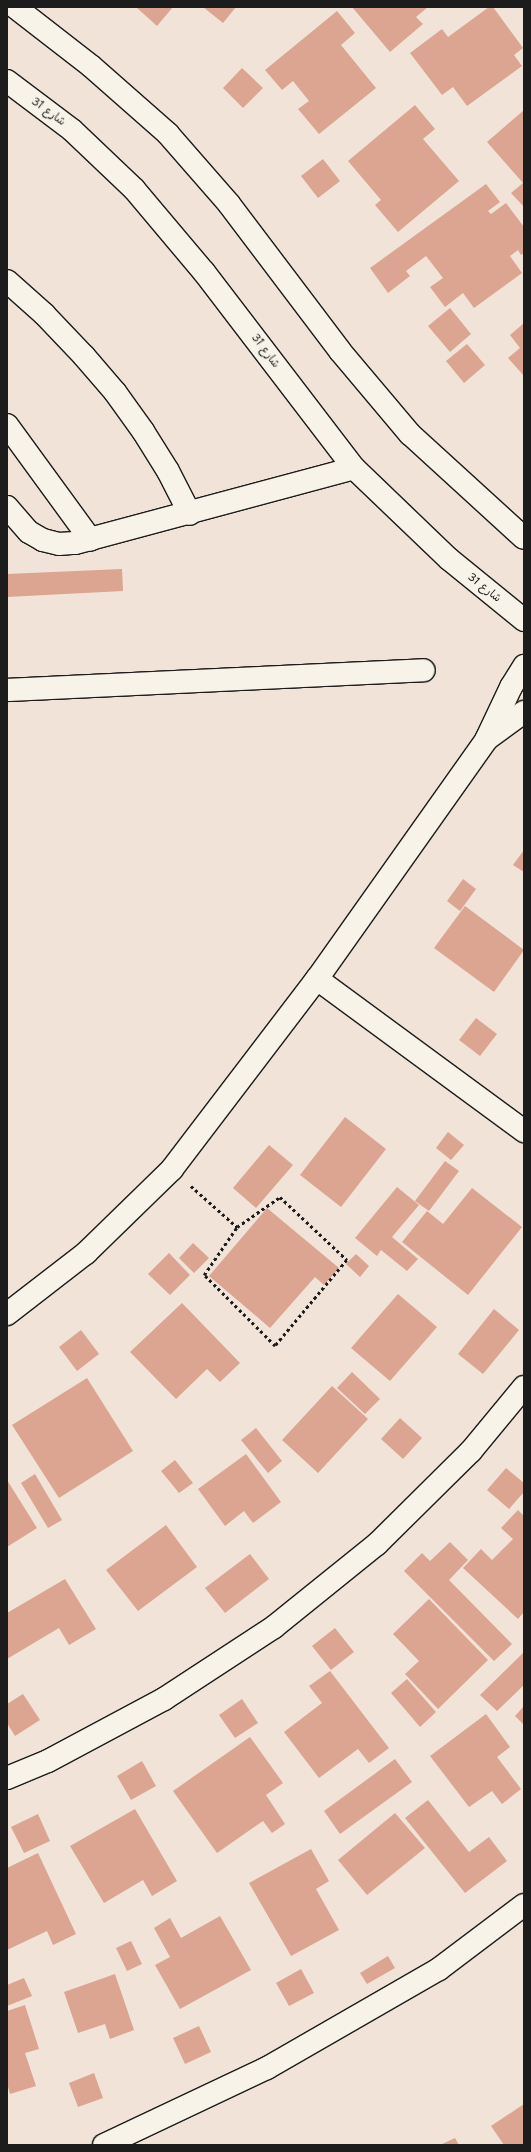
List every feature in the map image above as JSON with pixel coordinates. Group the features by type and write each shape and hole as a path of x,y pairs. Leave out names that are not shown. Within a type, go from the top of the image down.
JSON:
{"street":[{"path":"15,7 91,66 168,134 229,204 340,351 410,434 522,531"},
{"name":"شارع 31","path":"7,81 72,130 134,188 204,272 354,468 449,559 524,620"},
{"path":"7,281 59,330 115,392 168,471 190,514"},
{"path":"7,425 91,540"},
{"path":"7,507 30,532 43,540 59,544 75,543 190,514 354,468"},
{"path":"7,1314 86,1253 172,1169 317,979 486,740 508,693 524,666"},
{"path":"7,690 424,670"},
{"path":"486,740 524,712"},
{"path":"317,979 524,1132"},
{"path":"7,1778 48,1761 164,1699 274,1627 377,1544 471,1451 524,1387"},
{"path":"104,2145 267,2068 439,1969 524,1905"}],"path":[{"path":"172,1169 237,1227"},
{"path":"280,1197 347,1260 275,1346 204,1275 237,1227 280,1197"}],"building":[{"path":"136,7 173,7 157,26"},
{"path":"203,7 236,7 223,23"},
{"path":"352,7 428,7 416,17 423,24 390,52"},
{"path":"489,7 493,7 523,48 514,55 522,66 467,106 453,87 442,95 410,53 442,29 448,37"},
{"path":"337,11 355,33 341,45 376,88 319,134 298,109 309,101 293,81 282,90 265,70"},
{"path":"242,68 263,88 243,108 223,88"},
{"path":"415,105 435,129 423,139 459,181 398,232 375,205 381,200 348,161"},
{"path":"524,110 524,207 511,193 523,183 487,142"},
{"path":"323,159 340,181 318,198 301,176"},
{"path":"486,184 500,202 488,211 491,214 506,203 524,227 524,253 521,255 518,250 510,256 522,273 474,308 463,293 445,307 430,287 443,278 426,256 406,271 410,276 388,293 370,268"},
{"path":"450,308 471,334 450,352 428,326"},
{"path":"524,323 524,376 508,358 520,348 510,335"},
{"path":"467,344 485,365 464,383 446,361"},
{"path":"122,569 123,591 7,597 7,574"},
{"path":"524,850 524,872 513,865"},
{"path":"463,879 476,889 460,911 447,901"},
{"path":"465,906 524,950 494,992 434,948"},
{"path":"476,1018 497,1034 480,1056 459,1040"},
{"path":"345,1117 386,1149 341,1207 300,1175"},
{"path":"448,1132 464,1145 451,1160 436,1148"},
{"path":"269,1145 293,1165 256,1208 233,1188"},
{"path":"445,1161 459,1171 429,1211 415,1201"},
{"path":"397,1187 419,1205 392,1237 418,1259 407,1271 381,1250 377,1256 355,1238"},
{"path":"472,1188 522,1227 468,1295 402,1242 427,1211 443,1224"},
{"path":"267,1208 339,1268 324,1285 315,1277 270,1328 209,1276"},
{"path":"193,1243 209,1258 194,1273 179,1258"},
{"path":"169,1253 190,1275 170,1295 148,1274"},
{"path":"356,1254 369,1266 360,1277 346,1264"},
{"path":"398,1294 437,1327 390,1381 351,1348"},
{"path":"182,1303 240,1363 220,1382 207,1369 176,1399 130,1352"},
{"path":"494,1309 519,1330 483,1374 458,1354"},
{"path":"81,1330 99,1354 77,1371 59,1347"},
{"path":"352,1372 380,1399 365,1414 337,1388"},
{"path":"87,1378 133,1451 59,1498 12,1425"},
{"path":"332,1386 368,1419 318,1473 282,1440"},
{"path":"400,1418 422,1438 403,1459 381,1439"},
{"path":"256,1428 282,1461 268,1473 241,1440"},
{"path":"246,1454 281,1502 253,1523 244,1511 225,1526 198,1489"},
{"path":"175,1460 193,1483 179,1493 161,1471"},
{"path":"506,1468 524,1483 524,1492 509,1509 487,1490"},
{"path":"35,1474 62,1520 48,1528 21,1483"},
{"path":"7,1480 37,1528 7,1547"},
{"path":"518,1510 524,1516 524,1612 518,1619 463,1568 481,1549 492,1560 513,1539 501,1528"},
{"path":"166,1525 197,1567 138,1611 106,1570"},
{"path":"450,1542 468,1560 449,1580 512,1644 494,1661 404,1571 422,1553 430,1561"},
{"path":"250,1554 269,1579 225,1613 205,1588"},
{"path":"65,1579 96,1629 69,1645 59,1628 7,1659 7,1613"},
{"path":"429,1599 488,1660 438,1709 405,1674 419,1661 393,1634"},
{"path":"335,1628 354,1652 331,1670 312,1646"},
{"path":"524,1652 524,1685 497,1711 480,1695"},
{"path":"330,1671 389,1748 369,1763 358,1749 319,1778 284,1732 322,1703 309,1686"},
{"path":"407,1679 436,1712 420,1727 391,1693"},
{"path":"23,1694 40,1720 15,1736 7,1723 7,1704"},
{"path":"242,1699 258,1723 235,1738 219,1715"},
{"path":"524,1706 524,1725 515,1716"},
{"path":"486,1714 510,1747 497,1757 521,1789 502,1804 492,1791 469,1807 430,1756"},
{"path":"250,1737 283,1783 266,1795 285,1824 272,1833 263,1821 217,1853 173,1791"},
{"path":"395,1759 412,1782 340,1834 324,1811"},
{"path":"142,1761 156,1786 131,1800 117,1776"},
{"path":"428,1800 469,1852 489,1837 507,1861 465,1893 405,1818"},
{"path":"135,1809 177,1881 152,1896 143,1880 104,1903 70,1846"},
{"path":"395,1813 425,1848 367,1895 338,1860"},
{"path":"38,1814 50,1841 24,1853 11,1827"},
{"path":"311,1849 329,1881 316,1889 339,1930 291,1956 249,1883"},
{"path":"38,1853 76,1934 53,1945 47,1931 7,1950 7,1868"},
{"path":"220,1916 251,1970 180,2009 155,1965 170,1957 154,1928 170,1918 181,1938"},
{"path":"131,1941 142,1964 127,1971 116,1948"},
{"path":"388,1956 395,1968 367,1984 360,1973"},
{"path":"301,1969 314,1993 289,2006 276,1983"},
{"path":"115,1974 134,2030 110,2039 105,2024 78,2033 64,1992"},
{"path":"24,1978 32,1996 7,2006 7,1985"},
{"path":"25,2005 39,2049 25,2053 36,2086 10,2094 7,2083 7,2011"},
{"path":"199,2026 211,2052 185,2064 173,2038"},
{"path":"94,2073 103,2098 78,2107 69,2083"},
{"path":"524,2104 524,2145 504,2145 491,2126"},
{"path":"455,2138 459,2145 440,2145"}]}
